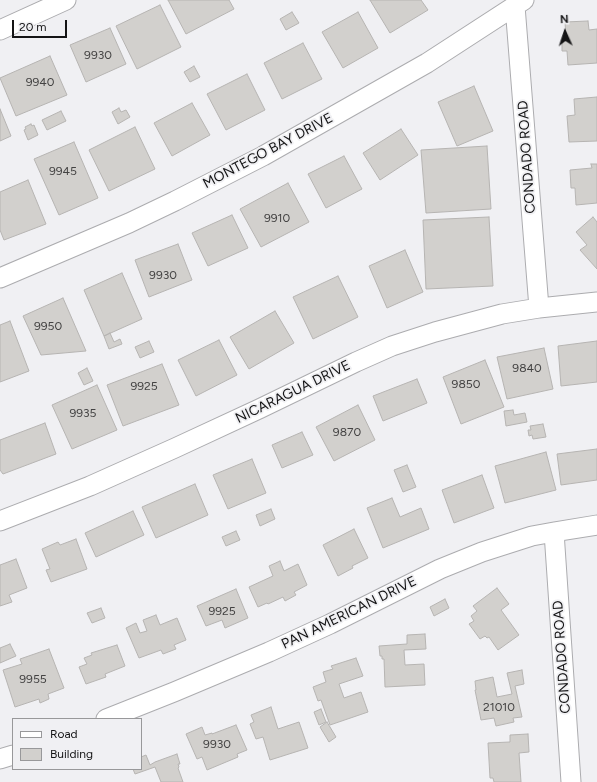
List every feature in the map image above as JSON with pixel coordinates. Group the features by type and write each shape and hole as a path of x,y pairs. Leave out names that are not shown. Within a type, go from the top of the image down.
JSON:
{"street":[{"path":"0,30 66,0"},
{"name":"MONTEGO BAY DRIVE","path":"0,278 136,220 263,156 427,63 519,3"},
{"name":"CONDADO ROAD","path":"519,3 539,308"},
{"name":"NICARAGUA DRIVE","path":"0,521 90,486 208,434 375,353 410,340 484,318 539,308 597,302"},
{"name":"PAN AMERICAN DRIVE","path":"109,718 269,652 330,624 440,569 510,542 554,532 597,526"},
{"name":"CONDADO ROAD","path":"554,532 571,782"},
{"path":"0,759 12,755"}],"building":[{"path":"168,0 229,0 234,9 186,34"},
{"path":"370,0 421,0 428,10 390,33"},
{"path":"160,5 181,47 137,69 116,26"},
{"path":"292,12 299,23 286,30 280,19"},
{"path":"358,12 378,48 343,68 322,32"},
{"path":"588,21 589,30 597,29 597,63 568,65 567,51 562,51 562,39 566,38 565,22"},
{"path":"110,28 126,64 86,82 70,45"},
{"path":"303,43 322,79 282,99 264,63"},
{"path":"50,56 67,95 16,116 0,78"},
{"path":"194,66 200,77 190,82 184,72"},
{"path":"247,74 265,110 226,130 207,94"},
{"path":"474,86 493,131 457,146 438,102"},
{"path":"597,97 597,141 569,142 567,116 575,115 574,99"},
{"path":"192,103 210,135 172,156 154,123"},
{"path":"119,108 121,112 126,110 130,117 118,124 112,112"},
{"path":"0,109 11,136 0,141"},
{"path":"61,111 66,121 47,130 42,120"},
{"path":"31,124 32,126 34,125 38,135 28,140 24,130 26,129 25,127"},
{"path":"135,127 155,169 109,191 89,150"},
{"path":"401,129 418,155 380,180 363,153"},
{"path":"74,142 98,198 59,215 34,159"},
{"path":"487,146 491,209 426,213 421,150"},
{"path":"344,156 362,189 326,208 308,174"},
{"path":"591,164 597,164 597,203 576,205 575,188 571,188 570,170 592,168"},
{"path":"28,180 46,224 4,240 0,230 0,192"},
{"path":"288,183 309,222 261,247 240,209"},
{"path":"232,215 248,248 208,266 192,233"},
{"path":"489,217 493,286 426,289 423,220"},
{"path":"593,217 597,222 597,269 580,250 587,245 576,232"},
{"path":"178,244 192,280 149,297 135,260"},
{"path":"405,250 423,292 387,308 369,266"},
{"path":"122,273 142,319 104,336 84,290"},
{"path":"338,276 358,317 313,339 293,297"},
{"path":"63,298 86,351 41,355 23,316"},
{"path":"275,311 294,343 249,369 230,337"},
{"path":"10,321 29,371 0,382 0,325"},
{"path":"110,333 114,342 120,339 122,344 109,349 104,336"},
{"path":"219,340 237,375 196,396 178,360"},
{"path":"149,341 154,352 140,358 135,347"},
{"path":"597,341 597,382 561,386 558,346"},
{"path":"544,348 553,389 507,399 497,357"},
{"path":"485,360 504,407 461,424 443,377"},
{"path":"162,364 179,405 123,426 107,385"},
{"path":"87,368 93,381 84,385 78,373"},
{"path":"417,379 427,403 383,421 373,396"},
{"path":"97,385 117,430 72,449 52,405"},
{"path":"358,405 375,440 334,461 316,427"},
{"path":"513,410 514,415 525,413 527,422 506,426 504,411"},
{"path":"45,423 56,454 3,474 0,470 0,440"},
{"path":"543,424 546,437 533,439 532,435 529,436 528,430 531,430 530,426"},
{"path":"302,432 313,455 282,468 272,445"},
{"path":"597,449 597,480 561,485 557,454"},
{"path":"546,452 556,490 505,503 495,466"},
{"path":"252,459 266,493 228,509 213,475"},
{"path":"407,465 416,487 403,492 394,470"},
{"path":"482,475 494,508 454,523 442,490"},
{"path":"195,484 208,515 156,538 142,507"},
{"path":"392,498 400,517 421,508 429,529 383,548 367,508"},
{"path":"271,509 275,519 260,526 256,515"},
{"path":"133,511 144,535 96,557 85,533"},
{"path":"354,529 368,558 352,566 353,568 338,576 323,545"},
{"path":"236,531 240,540 226,546 222,537"},
{"path":"76,539 87,569 51,582 46,570 50,569 42,549 58,542 60,545"},
{"path":"16,559 27,588 9,595 12,602 0,606 0,565"},
{"path":"280,561 284,571 298,564 307,585 294,592 296,595 285,601 283,597 258,607 249,587 273,576 269,566"},
{"path":"497,588 509,604 501,610 519,635 498,650 489,637 487,638 485,636 480,639 469,624 474,621 471,616 477,611 473,606"},
{"path":"236,589 248,618 225,628 222,620 206,626 197,606"},
{"path":"445,599 449,608 434,616 430,607"},
{"path":"101,608 105,618 92,623 87,613"},
{"path":"156,615 160,625 177,618 186,640 174,645 176,649 163,654 161,650 139,658 126,628 136,623 140,633 147,631 143,620"},
{"path":"425,634 426,649 404,650 405,665 424,664 425,685 385,687 384,659 380,656 379,646 407,644 407,635"},
{"path":"10,644 16,656 0,663 0,648"},
{"path":"117,645 125,666 105,674 106,677 86,684 79,667 87,664 84,658 92,655 91,653"},
{"path":"49,649 64,688 48,694 49,699 40,703 39,699 15,707 3,670 22,664 20,659"},
{"path":"356,658 363,676 339,684 344,698 361,692 368,712 330,725 321,700 318,701 313,687 326,682 323,672 333,669 331,666"},
{"path":"522,670 524,684 515,686 522,717 513,718 514,722 496,726 494,718 481,720 475,690 475,681 493,677 497,697 512,694 507,673"},
{"path":"271,707 278,729 299,722 308,748 270,760 263,737 256,739 250,724 254,722 251,715"},
{"path":"321,709 326,722 319,725 314,712"},
{"path":"327,722 336,737 329,742 320,727"},
{"path":"236,725 247,750 237,754 238,757 207,770 202,757 197,759 186,734 202,727 205,735 212,734"},
{"path":"528,734 529,752 519,753 521,782 494,782 493,778 490,778 488,743 510,742 510,735"},
{"path":"177,754 180,764 178,764 178,768 183,782 161,782 155,767 135,774 133,770 142,770 142,757 146,755 150,765"}]}
